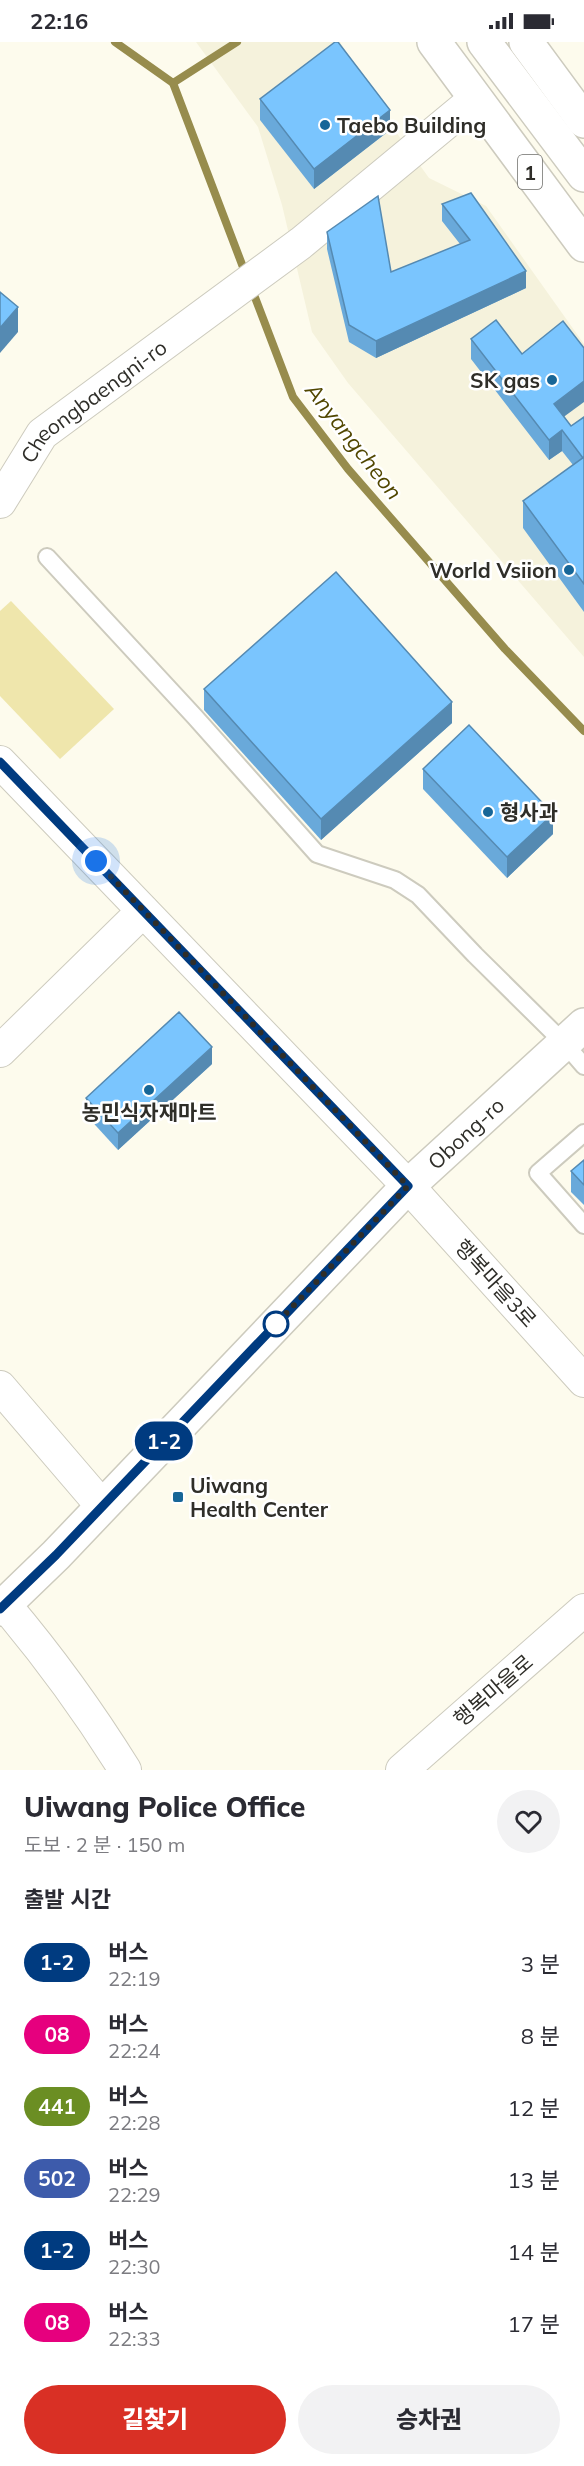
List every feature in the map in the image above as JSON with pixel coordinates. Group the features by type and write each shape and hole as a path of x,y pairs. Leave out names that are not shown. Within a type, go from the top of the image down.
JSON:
{"street":[{"name":"1","path":"434,42 584,245"},
{"name":"1","path":"484,42 584,175"},
{"path":"526,42 584,121"},
{"name":"Cheongbaengni-ro","path":"0,502 42,434 301,243 475,99"},
{"name":"행복마을3로","path":"0,762 408,1186 584,1381"},
{"path":"0,1052 143,911"},
{"name":"Obong-ro","path":"2,1607 102,1506 408,1186 578,1045"},
{"path":"0,1387 102,1506"},
{"path":"2,1607 38,1644 125,1770"},
{"name":"행복마을로","path":"402,1770 584,1610"}],"lane":[{"path":"47,557 195,717 317,854 395,880 418,895 475,955 578,1045"},
{"path":"584,1132 538,1173 584,1225"}],"shaded area":[{"path":"196,42 340,42 396,132 429,178 486,206 584,344 584,657 348,383 312,332 282,205 258,127"},
{"path":"11,601 114,709 60,759 0,696 0,611"}],"building":[{"name":"Taebo Building","path":"338,42 390,110 314,169 260,99"},
{"path":"471,193 526,271 376,341 349,325 327,232 378,196 391,272 470,240 442,204"},
{"path":"0,292 18,307 0,328"},
{"path":"496,320 522,354 563,321 584,348 584,381 554,404 571,426 584,417 583,458 562,430 549,440 471,339"},
{"name":"World Vsiion","path":"584,457 584,584 523,501"},
{"path":"336,572 452,702 321,819 204,689"},
{"name":"형사과","path":"469,725 553,814 507,857 423,769"},
{"name":"농민식자재마트","path":"179,1012 212,1047 118,1133 86,1098"},
{"path":"584,1160 584,1185 571,1171"}],"waterway":[{"name":"Anyangcheon","path":"115,42 173,83 246,275"},
{"path":"173,83 237,42"},
{"name":"Anyangcheon","path":"251,287 293,397 348,469 505,649 584,731"}],"bus line":[{"name":"1-2","path":"0,762 408,1186 56,1555 0,1609"}],"place":[{"name":"Taebo Building","path":"325,125"},
{"name":"SK gas","path":"552,380"},
{"name":"World Vsiion","path":"569,570"},
{"name":"형사과","path":"488,812"},
{"name":"농민식자재마트","path":"149,1090"},
{"name":"Uiwang Health Center","path":"178,1497"}],"route":[{"path":"96,861 408,1186 276,1324"}]}
